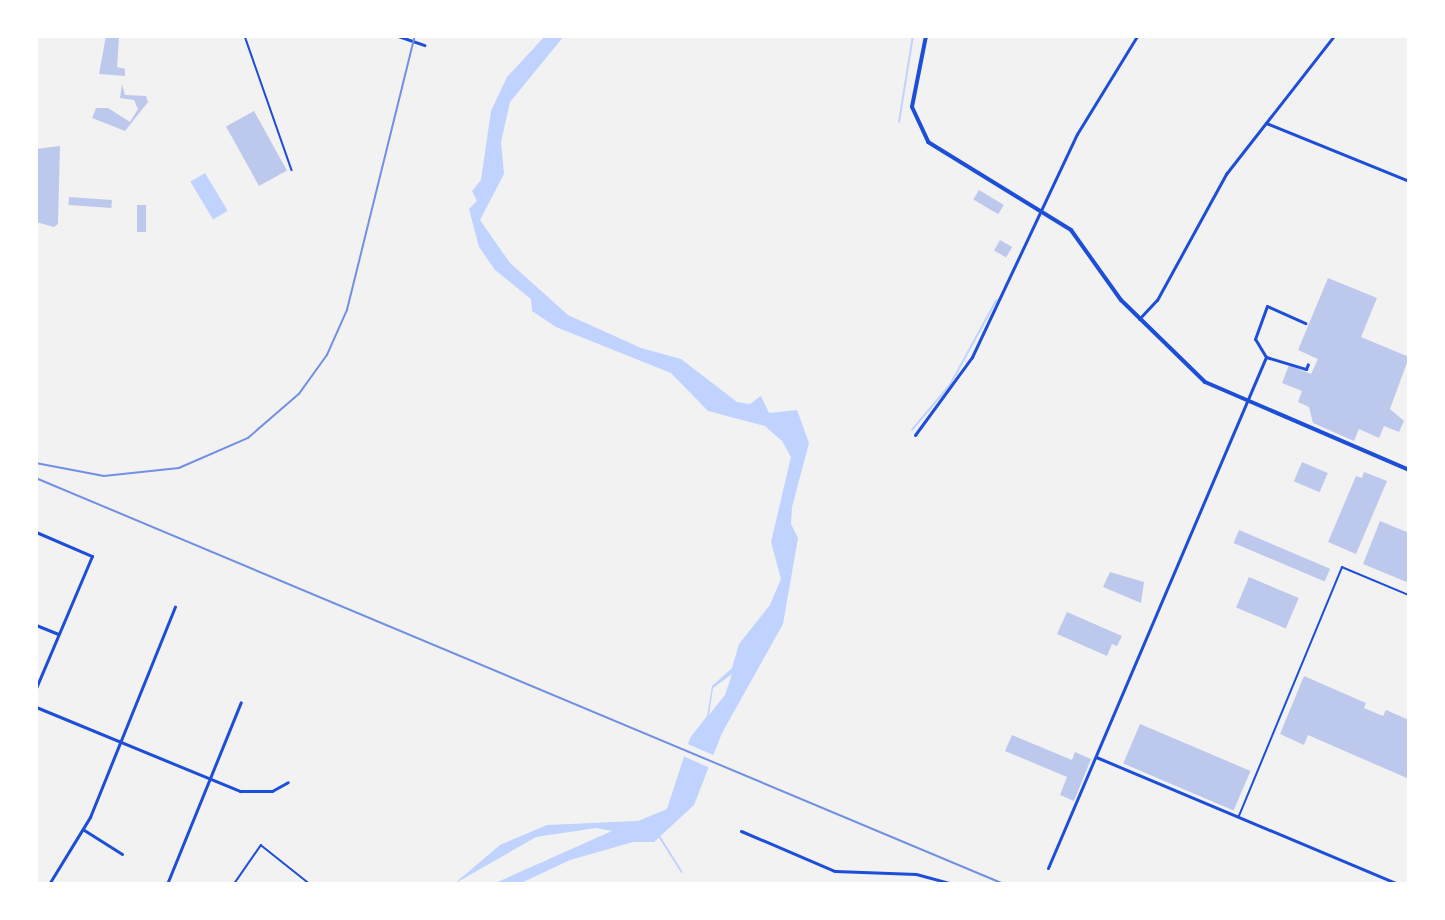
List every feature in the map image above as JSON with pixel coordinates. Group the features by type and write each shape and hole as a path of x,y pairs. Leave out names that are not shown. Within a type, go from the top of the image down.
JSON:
{"street":[{"path":"398,36 424,45"},
{"path":"926,36 912,96 922,134 943,152 1041,210 1085,245 1139,319 1205,382 1409,470"},
{"path":"915,435 972,357 1077,134 1137,36"},
{"path":"1139,319 1157,300 1210,198 1334,36"},
{"path":"1266,122 1409,181"},
{"path":"1305,323 1267,306 1255,339 1266,357 1306,369 1308,364"},
{"path":"1048,868 1266,357"},
{"path":"36,532 92,556 36,688"},
{"path":"51,883 84,830 175,607"},
{"path":"36,625 58,634"},
{"path":"167,884 241,702"},
{"path":"36,707 120,743 251,794 288,782"},
{"path":"1095,757 1398,884"},
{"path":"84,830 122,854"},
{"path":"741,831 835,870 916,874 953,884"}],"lane":[{"path":"245,36 292,170"},
{"path":"1239,817 1342,567 1409,595"},
{"path":"234,884 261,845 310,884"}],"water":[{"path":"545,36 564,36 510,102 501,142 504,174 480,220 510,263 568,315 641,348 681,359 737,402 750,404 761,396 769,413 797,410 809,443 792,507 791,524 798,538 783,624 722,733 694,805 654,842 633,842 570,860 519,884 493,884 612,831 596,828 536,837 454,884 500,845 547,825 638,821 667,809 690,738 707,716 712,686 732,668 739,644 770,605 781,579 771,542 791,457 782,441 765,426 708,411 671,373 556,327 532,311 531,299 495,270 479,247 469,209 477,201 472,191 481,180 491,111 507,77","holes":["732,674 725,695 709,715 713,688"]},
{"path":"205,173 228,211 213,219 190,182"}],"pier":[{"path":"685,743 716,756 710,768 683,756"}],"building":[{"path":"106,36 119,37 117,67 125,69 125,76 99,74"},
{"path":"122,84 125,95 146,96 148,102 125,131 92,118 96,108 108,108 130,122 138,109 134,100 120,98"},
{"path":"254,111 287,170 259,186 226,127"},
{"path":"60,146 58,224 54,227 36,222 36,149"},
{"path":"979,190 1004,205 998,214 973,199"},
{"path":"69,197 112,200 111,208 68,205"},
{"path":"137,205 146,205 146,232 137,232"},
{"path":"1000,240 1012,247 1006,257 994,250"},
{"path":"1328,278 1377,298 1361,337 1409,357 1390,409 1404,421 1399,432 1384,426 1379,438 1359,429 1354,441 1313,423 1309,407 1298,402 1302,391 1282,383 1289,365 1311,374 1318,359 1298,350"},
{"path":"1302,462 1328,473 1320,492 1294,481"},
{"path":"1364,472 1387,481 1356,554 1328,542 1356,476 1362,478"},
{"path":"1380,521 1409,533 1409,583 1363,564"},
{"path":"1239,530 1330,569 1325,582 1234,543"},
{"path":"1110,572 1144,582 1141,603 1103,587"},
{"path":"1249,577 1299,598 1286,628 1236,607"},
{"path":"1067,612 1122,636 1117,646 1112,644 1107,656 1057,634"},
{"path":"1304,676 1366,703 1364,708 1383,716 1386,710 1409,720 1409,779 1308,735 1304,745 1280,734"},
{"path":"1140,724 1250,771 1234,810 1123,764"},
{"path":"1012,735 1072,760 1075,752 1091,759 1074,801 1060,795 1067,777 1005,751"}],"waterway":[{"path":"899,122 913,36"},
{"path":"912,430 950,385 996,301"},
{"path":"660,837 682,872"}],"railway":[{"path":"36,463 104,476 179,468 248,438 299,394 327,355 347,310 415,36"},
{"path":"36,478 1004,884"}]}
